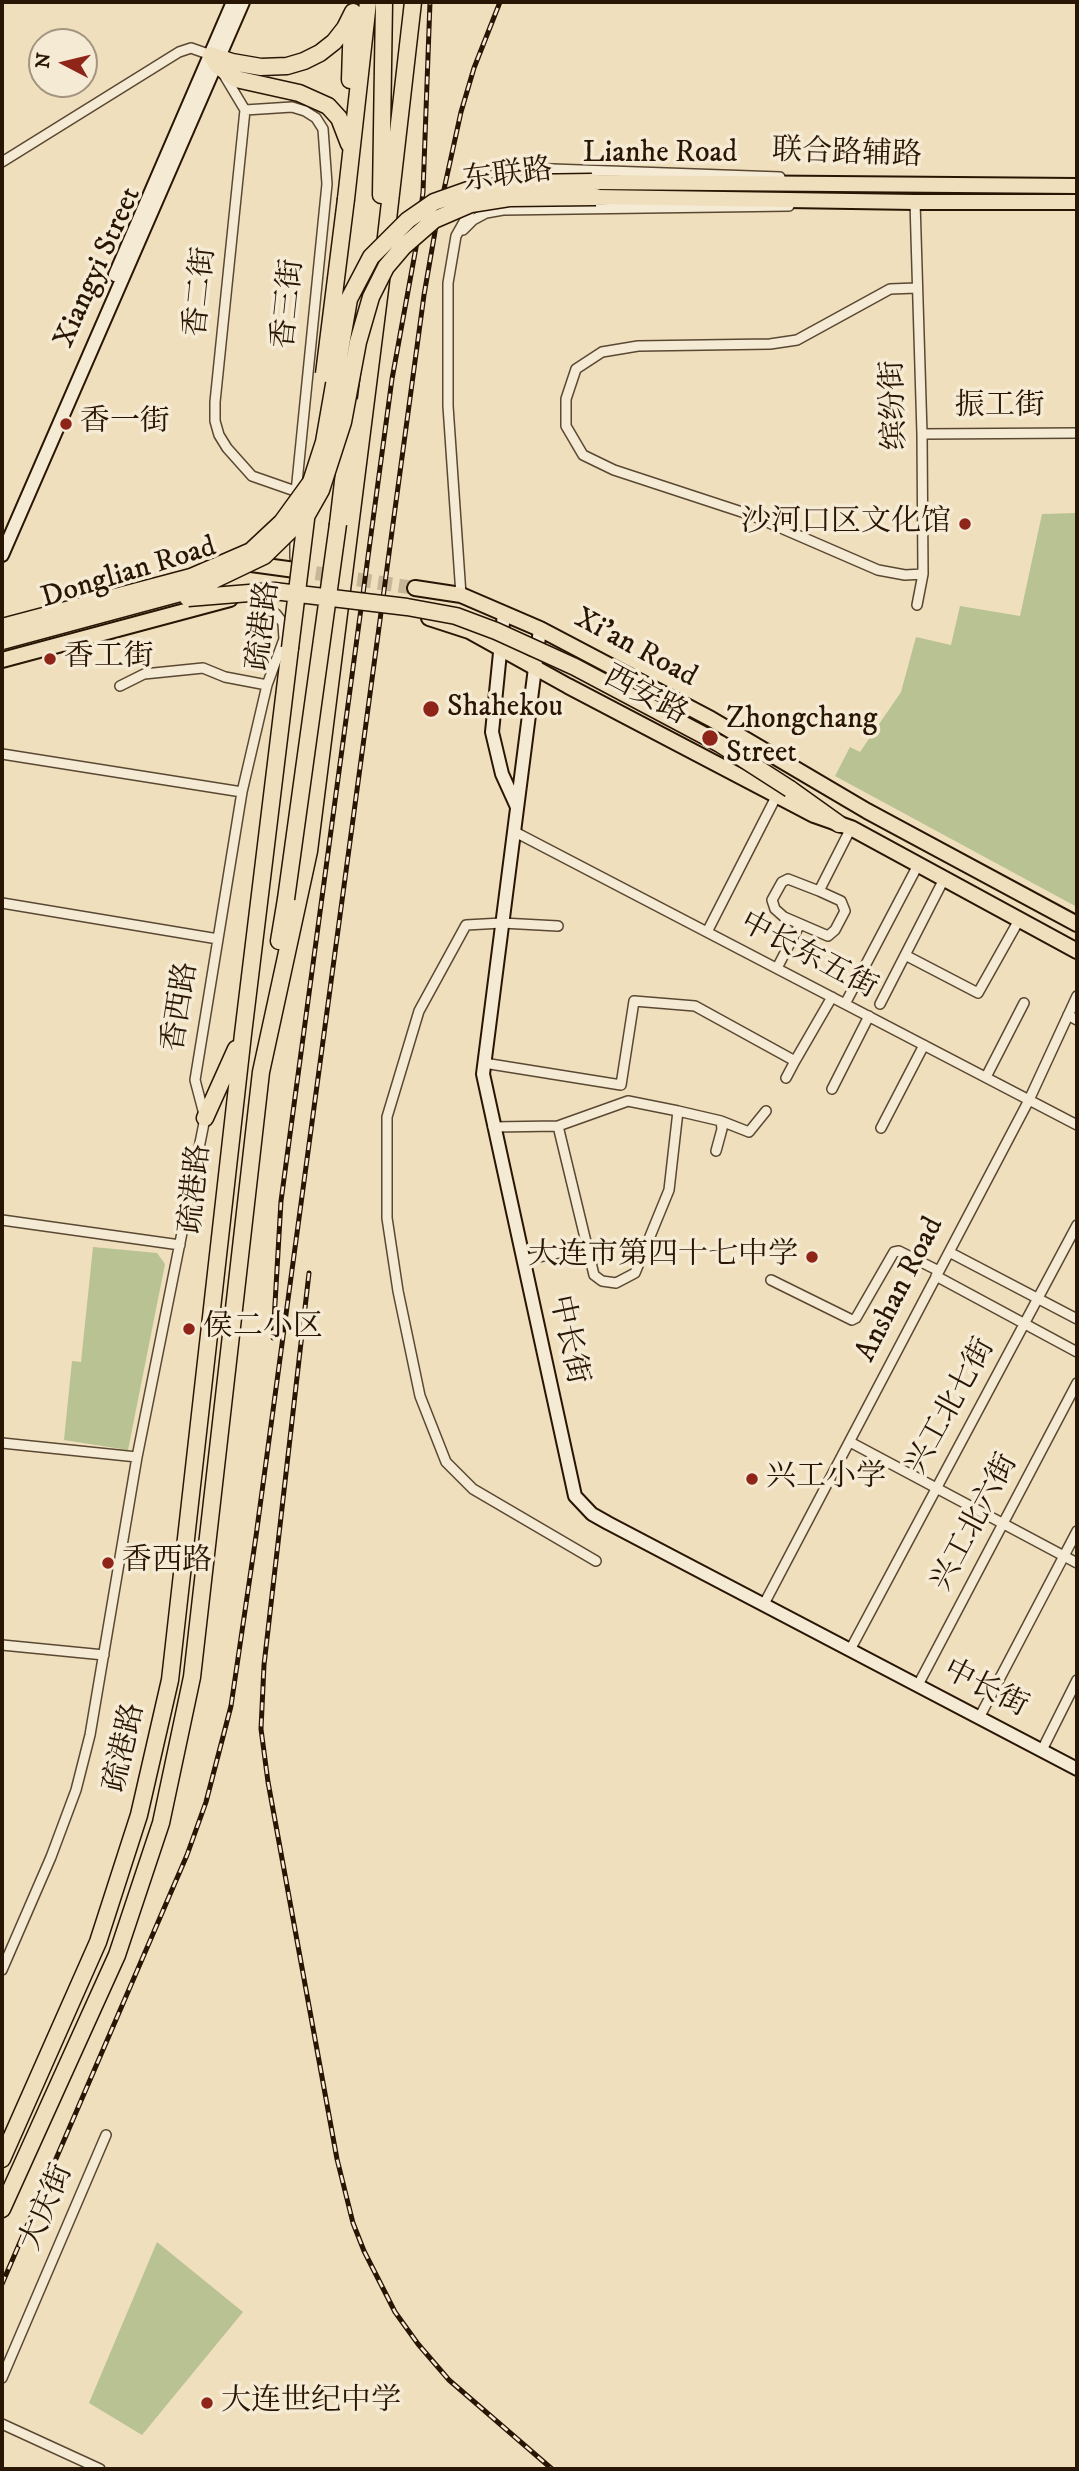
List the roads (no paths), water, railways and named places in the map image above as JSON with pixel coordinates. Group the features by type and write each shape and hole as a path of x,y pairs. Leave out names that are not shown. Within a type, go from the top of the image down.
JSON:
{"highway":[{"path":"351,153 368,2"},
{"path":"380,289 384,2"},
{"path":"399,110 403,2"},
{"path":"261,1072 309,851 380,289 413,2"},
{"path":"216,60 261,67 304,61 334,42 345,28 353,7"},
{"path":"351,153 353,7"},
{"path":"216,60 236,79 299,93 328,106 339,118 347,134 351,153"},
{"name":"疏港路","path":"2,2159 98,1942 139,1815 170,1680 243,1034 351,153"},
{"name":"Lianhe Road","path":"2,627 191,577 251,551 282,522 311,481 324,442 349,299 372,257 408,220 434,202 468,190 523,183 594,190"},
{"name":"东联路","path":"362,326 371,298 386,267 403,247 434,220 471,204 594,190"},
{"path":"2,2209 117,1955 160,1823 192,1677 261,1072 336,538 362,326"},
{"name":"Donglian Road","path":"2,641 154,602 204,586 264,556 308,513 321,490 343,422 362,326"},
{"path":"154,602 274,591 407,607 456,616 575,667 720,744 783,792 845,826"},
{"path":"205,1118 243,1034"}],"main road":[{"name":"Lianhe Road","path":"594,190 942,184 1077,186"},
{"name":"Lianhe Road","path":"594,190 911,202 1077,202"},
{"path":"2,619 207,568 243,563 295,570"},
{"name":"Xi'an Road","path":"415,588 461,595 540,629 711,719 867,811 1077,924"},
{"path":"2,660 247,596 288,599"},
{"name":"西安路","path":"409,614 450,623 783,792"},
{"path":"845,826 1077,951"}],"street":[{"name":"Xiangyi Street","path":"2,555 216,60 233,2"},
{"name":"Xiangyi Street","path":"2,535 243,2"},
{"path":"2,162 179,52 191,48 216,60 245,110"},
{"name":"香三街","path":"245,110 292,107 316,118 323,129 327,184 295,491 295,570"},
{"name":"香二街","path":"245,110 215,421 227,448 253,475 295,491"},
{"name":"联合路辅路","path":"456,236 481,192 495,174 524,168 942,184"},
{"path":"540,169 532,177 531,192 535,204 542,210"},
{"name":"联合路辅路","path":"456,236 473,220 486,213 911,202"},
{"name":"缤纷街","path":"911,202 922,434 923,574 916,605"},
{"path":"456,236 448,283 448,406 461,595"},
{"path":"916,288 890,289 797,340 770,344 638,346 602,352 576,369 566,399 566,426 583,455 614,470 751,515 878,570 905,575 923,574"},
{"name":"振工街","path":"922,434 1077,433"},
{"name":"香西路","path":"2,1970 51,1857 76,1790 90,1735 136,1457 205,1118 195,1080 242,792 267,685 284,639 283,623 268,607 247,596"},
{"path":"504,613 492,733 502,774 517,807"},
{"name":"中长街","path":"540,629 483,1074 575,1496 592,1514 1077,1769"},
{"path":"483,640 499,669"},
{"path":"120,686 144,674 203,668 225,677 267,685"},
{"path":"2,754 242,792"},
{"path":"707,932 783,792"},
{"path":"820,891 845,826"},
{"name":"中长东五街","path":"515,832 1077,1125"},
{"path":"845,1004 918,865"},
{"path":"788,879 820,891 841,901 845,911 835,930 828,936 784,917 775,909 772,900 782,882 788,879"},
{"path":"880,1004 944,879"},
{"path":"2,903 218,939"},
{"path":"905,955 978,993 1019,920"},
{"path":"558,926 502,923 466,925 419,1011 387,1117 387,1218 420,1396 446,1462 472,1489 596,1561"},
{"path":"777,968 800,924"},
{"name":"Anshan Road","path":"764,1604 1028,1100 1077,996"},
{"path":"786,1079 832,997"},
{"path":"484,1063 621,1086 634,1001 695,1006 795,1061"},
{"path":"986,1077 1024,1003"},
{"path":"1068,1015 1077,1020"},
{"path":"832,1088 869,1016"},
{"path":"881,1128 924,1045"},
{"path":"493,1127 558,1126 628,1101 721,1121 749,1132 766,1111"},
{"path":"558,1126 594,1275 602,1281 616,1283 635,1273 669,1190 678,1111"},
{"path":"716,1151 722,1129 721,1121"},
{"path":"2,1220 180,1245"},
{"name":"兴工北七街","path":"850,1650 1077,1225"},
{"path":"523,1260 588,1247"},
{"path":"771,1280 852,1320 856,1318 894,1252 898,1251 1077,1352"},
{"path":"949,1252 1077,1319"},
{"name":"兴工北六街","path":"918,1685 1077,1383"},
{"path":"850,1442 1077,1563"},
{"path":"2,1443 136,1457"},
{"path":"979,1718 1077,1531"},
{"path":"2,1645 104,1655"},
{"path":"1042,1749 1077,1680"},
{"name":"大庆街","path":"2,2378 106,2135"},
{"path":"2,2424 100,2469"}],"tunnel":[{"path":"295,570 415,588"}],"railway":[{"path":"273,1338 281,1201 392,379 417,242 423,192 430,2"},
{"path":"2,2284 187,1855 206,1802 231,1706 424,295 461,112 474,68 500,2"},
{"path":"309,1273 264,1665 261,1729 268,1782 337,2159 353,2223 395,2312 449,2380 552,2469"}],"place":[{"name":"香一街","path":"66,424"},
{"name":"沙河口区文化馆","path":"965,524"},
{"name":"香工街","path":"50,659"},
{"name":"Shahekou","path":"431,709"},
{"name":"Zhongchang Street","path":"710,738"},
{"name":"大连市第四十七中学","path":"812,1257"},
{"name":"侯二小区","path":"189,1329"},
{"name":"兴工小学","path":"752,1479"},
{"name":"香西路","path":"108,1563"},
{"name":"大连世纪中学","path":"207,2403"}]}
